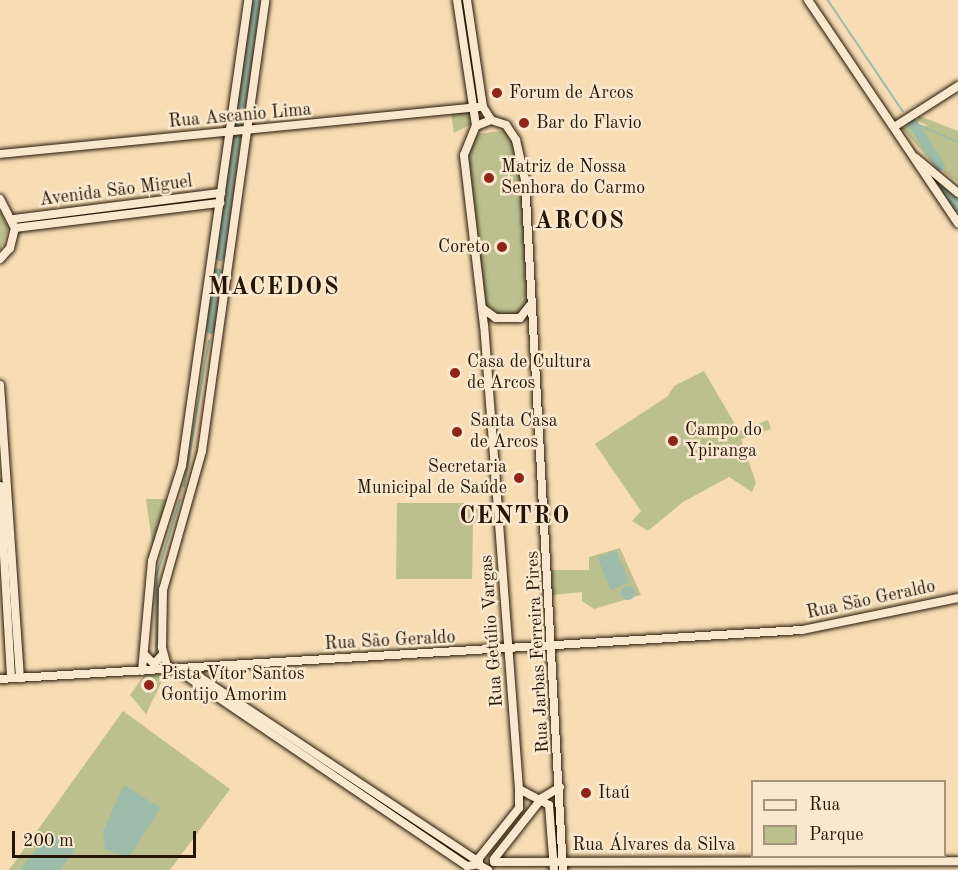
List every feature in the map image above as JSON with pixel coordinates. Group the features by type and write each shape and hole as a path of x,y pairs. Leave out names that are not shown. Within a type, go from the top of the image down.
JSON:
{"street":[{"path":"142,671 146,652 152,561 182,466 248,0"},
{"path":"265,0 202,451 163,590 163,652 172,669 467,866 478,865"},
{"path":"457,0 476,126 491,120"},
{"path":"466,0 483,107"},
{"path":"808,0 898,124 914,158 958,223"},
{"path":"464,44 473,42"},
{"path":"898,124 958,86"},
{"name":"Rua Ascanio Lima","path":"0,154 483,107"},
{"name":"Rua Jarbas Ferreira Pires","path":"483,107 491,120 506,125 522,158 553,647 563,870"},
{"name":"Rua Getúlio Vargas","path":"476,126 464,155 484,326 519,789 519,808 485,854"},
{"path":"914,158 946,180 958,193"},
{"path":"934,189 946,180"},
{"name":"Avenida São Miguel","path":"14,219 221,193"},
{"path":"0,199 14,219 15,228 10,248 0,259"},
{"name":"Avenida São Miguel","path":"15,228 220,204"},
{"path":"482,308 496,318 520,318 530,303"},
{"path":"484,326 493,321 524,321 534,329"},
{"path":"0,385 20,678"},
{"path":"0,486 11,678"},
{"name":"Rua São Geraldo","path":"0,679 509,650 802,630 958,598"},
{"path":"146,652 154,664 163,652"},
{"path":"186,668 488,870 542,798 560,790"},
{"path":"519,789 542,798 551,812 554,870"},
{"path":"478,865 485,854 494,860"},
{"name":"Rua Álvares da Silva","path":"494,860 958,861"}],"green space":[{"path":"470,110 472,124 454,133 451,113"},
{"path":"917,115 958,131 958,182 944,172 917,125 929,126 917,121"},
{"path":"909,124 938,166 939,171 902,128"},
{"path":"509,130 521,158 529,302 524,315 497,317 485,311 465,162 470,135"},
{"path":"0,209 8,228 0,251"},
{"path":"704,371 739,431 768,420 771,429 741,439 756,483 752,492 729,477 683,502 648,531 632,521 641,511 595,444 668,396 674,386"},
{"path":"146,499 174,499 154,556"},
{"path":"397,503 492,503 493,522 473,523 472,579 396,579"},
{"path":"620,548 641,595 594,609 582,601 582,592 552,595 551,570 589,570 589,557"},
{"name":"Pista Vítor Santos Gontijo Amorim","path":"145,674 165,675 146,714 130,695"},
{"path":"123,711 230,789 170,870 9,870"}],"shaded area":[{"path":"616,550 629,582 611,590 597,557"},
{"path":"625,586 631,586 635,593 631,600 625,600 621,596 621,590"},
{"path":"124,785 161,808 128,858 105,849 103,831"},
{"path":"50,831 75,850 60,870 20,870"}],"waterway":[{"path":"239,122 256,0"},
{"path":"828,0 903,111"},
{"path":"912,122 958,142"},
{"path":"912,122 940,166"},
{"path":"220,256 236,138"},
{"path":"945,188 958,207"},
{"path":"211,329 218,273"},
{"path":"184,487 209,341"},
{"path":"156,656 157,575 180,500"}],"place":[{"name":"Forum de Arcos","path":"497,93"},
{"name":"Bar do Flavio","path":"524,123"},
{"name":"Matriz de Nossa Senhora do Carmo","path":"489,178"},
{"name":"Coreto","path":"502,247"},
{"name":"Casa de Cultura de Arcos","path":"455,373"},
{"name":"Santa Casa de Arcos","path":"457,432"},
{"name":"Campo do Ypiranga","path":"673,441"},
{"name":"Secretaria Municipal de Saúde","path":"519,478"},
{"name":"Pista Vítor Santos Gontijo Amorim","path":"149,685"},
{"name":"Itaú","path":"586,793"}],"district":[{"name":"ARCOS","path":"580,223"},
{"name":"MACEDOS","path":"274,289"},
{"name":"CENTRO","path":"515,518"}]}
